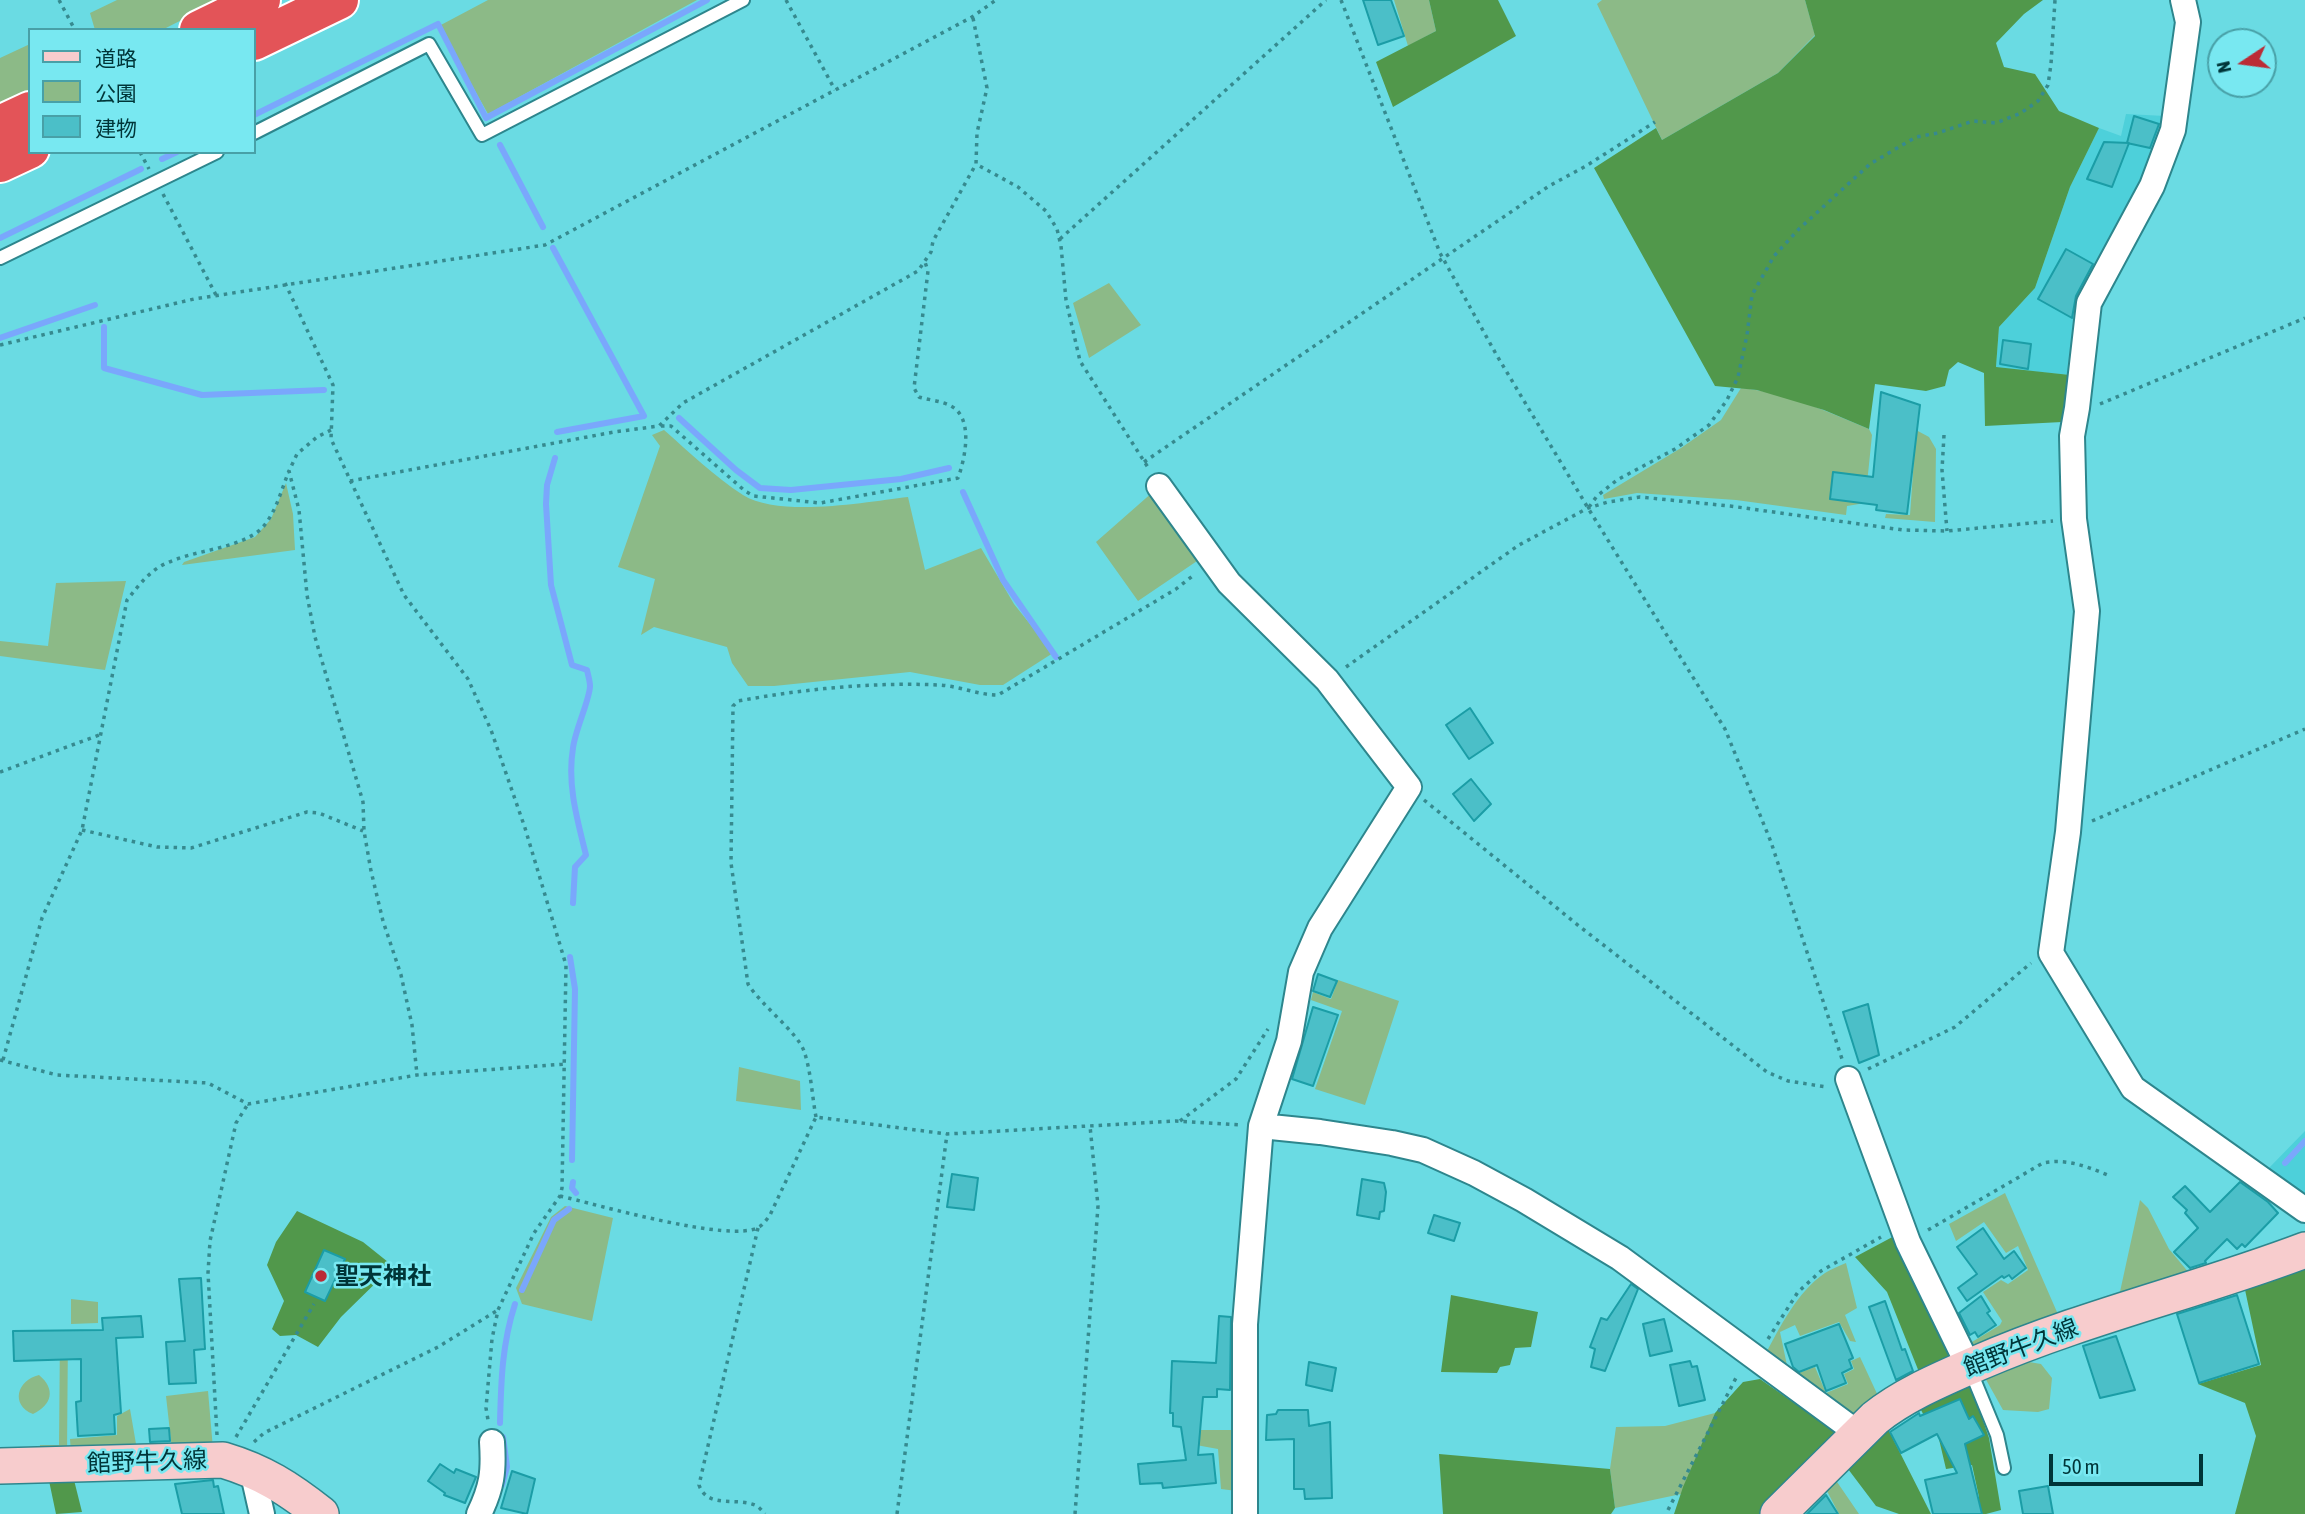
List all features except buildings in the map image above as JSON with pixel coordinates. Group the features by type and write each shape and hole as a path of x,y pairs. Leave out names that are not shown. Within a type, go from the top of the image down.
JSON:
{"highway":[{"path":"203,28 261,0"},
{"path":"256,40 339,0"},
{"path":"0,125 28,112"},
{"path":"0,163 28,150"}],"main road":[{"name":"館野牛久線","path":"1778,1514 1891,1405 2034,1339 2246,1272 2305,1250"},
{"name":"館野牛久線","path":"0,1466 231,1463 289,1488 321,1514"}],"street":[{"path":"2183,0 2188,22 2173,130 2152,186 2089,303 2072,436 2074,519 2087,611 2068,832 2051,953 2133,1088 2305,1210"},
{"path":"1159,486 1229,583 1327,680 1409,787 1320,928 1301,972 1289,1041 1261,1126 1245,1324 1245,1514"},
{"path":"1850,1083 1905,1233 1969,1367"},
{"path":"1261,1126 1392,1143 1423,1150 1474,1172 1620,1258 1859,1434"},
{"path":"479,1514 491,1490 494,1466 492,1442"},
{"path":"231,1463 262,1514"}],"lane":[{"path":"256,133 429,44 482,135 743,0"},
{"path":"0,258 213,154"},
{"path":"1969,1367 1997,1435 2004,1468"}],"path":[{"path":"59,0 74,28"},
{"path":"786,0 835,90"},
{"path":"0,345 216,295 545,245 972,17 996,0"},
{"path":"1059,239 1326,0"},
{"path":"1341,0 1444,260 1496,354 1588,508 1726,729 1771,842 1850,1083"},
{"path":"1588,508 1597,496 1617,481 1675,449 1709,425 1727,400 1738,377 1752,295 1774,256 1799,229 1870,164 1916,137 1973,121 1996,123 2021,113 2038,102 2048,85 2054,0"},
{"path":"659,426 683,403 918,271 925,262 933,241 976,164 977,133 987,88 972,17"},
{"path":"1144,462 1549,186 1655,122"},
{"path":"141,154 216,295"},
{"path":"976,164 1018,187 1046,211 1059,239 1066,300 1080,361 1159,486"},
{"path":"351,481 659,426 671,426 754,496 820,503 958,478 966,429 959,413 951,406 919,397 914,388 913,377 928,271 925,262"},
{"path":"285,283 333,386 331,439 404,595 468,679 491,730 566,965 566,1064 560,1196 534,1233 498,1310 492,1339 486,1408 492,1442"},
{"path":"2077,408 2103,404 2305,318"},
{"path":"331,430 317,437 298,454 268,520 256,533 227,545 167,563 147,575 127,600 82,830 42,918 2,1060 57,1075 208,1083 248,1104 417,1075 566,1064"},
{"path":"1944,435 1942,470 1947,531"},
{"path":"289,471 299,510 307,595 315,638 363,802 364,831 383,921 404,988 412,1025 417,1075"},
{"path":"1327,680 1519,545 1588,508 1608,502 1640,498 1730,506 1861,526 1947,531 2074,519"},
{"path":"765,1514 756,1506 708,1499 699,1485 758,1228 770,1215 780,1196 816,1117 804,1049 757,998 748,984 731,863 733,706 738,701 800,690 904,684 943,685 998,695 1176,589 1213,560"},
{"path":"2068,832 2305,729"},
{"path":"0,772 99,735"},
{"path":"1409,787 1579,926 1767,1072 1788,1081 1831,1087 1850,1083 1955,1027 2028,964 2051,953"},
{"path":"82,830 157,847 191,848 307,812 319,813 364,831"},
{"path":"1179,1122 1236,1079 1271,1024"},
{"path":"231,1463 208,1273 210,1241 236,1123 248,1104"},
{"path":"816,1117 947,1134 1179,1122 1261,1126"},
{"path":"1075,1514 1098,1206 1090,1126"},
{"path":"897,1514 947,1134"},
{"path":"1668,1510 1754,1357 1798,1292 1821,1271 1905,1233 2043,1163 2054,1161 2081,1164 2110,1176"},
{"path":"560,1196 696,1227 738,1231 758,1228"},
{"path":"231,1463 314,1304"},
{"path":"231,1463 264,1433 438,1347 498,1310"}],"shaded area":[{"path":"2126,114 2165,116 2167,122 2070,375 1996,368 1999,327 2035,288 2070,187 2099,128 2121,136"},
{"path":"2305,1131 2305,1199 2268,1169"}],"green space":[{"path":"117,0 221,0 166,28 94,28 90,13"},
{"path":"488,0 697,0 488,114 439,26"},
{"path":"1394,0 1429,0 1436,31 1408,46"},
{"path":"1429,0 1498,0 1516,36 1393,107 1376,62 1436,31"},
{"path":"1602,0 1805,0 1815,35 1778,73 1662,140 1597,4"},
{"path":"1805,0 2043,0 2024,14 1996,43 2004,67 2035,74 2059,111 2099,128 2070,187 2035,288 1999,327 1996,367 2070,375 2062,422 1985,426 1984,373 1958,362 1949,370 1945,386 1926,391 1875,384 1869,429 1824,410 1757,390 1715,386 1594,168 1656,128 1662,140 1778,73 1815,36"},
{"path":"28,45 28,90 0,104 0,58"},
{"path":"1109,283 1141,325 1089,358 1073,303"},
{"path":"1741,388 1790,398 1869,429 1872,435 1865,503 1847,506 1846,515 1736,500 1637,493 1604,499 1603,495 1681,448 1721,420"},
{"path":"664,430 722,480 743,495 759,502 800,507 847,505 908,497 925,570 981,548 1014,604 1053,653 1003,685 980,685 910,672 774,686 748,686 732,663 727,647 654,627 641,635 655,579 618,567 660,446 652,435"},
{"path":"1916,430 1929,437 1936,449 1935,522 1885,518 1886,514 1910,515"},
{"path":"286,483 293,514 295,550 182,565 255,537 271,519"},
{"path":"1154,491 1200,559 1138,601 1096,542"},
{"path":"126,581 105,670 0,656 0,641 48,646 56,583"},
{"path":"1338,980 1399,1001 1365,1105 1315,1089 1342,1011 1311,1000 1313,992 1331,999"},
{"path":"739,1067 800,1081 801,1110 736,1101"},
{"path":"2005,1193 2060,1319 1975,1357 1967,1345 2000,1325 2002,1321 1983,1292 2001,1280 2008,1284 2028,1270 2018,1246 2006,1253 1984,1222 1956,1241 1949,1224"},
{"path":"2140,1200 2148,1208 2169,1249 2195,1280 2118,1301"},
{"path":"565,1206 613,1218 592,1321 522,1304 516,1288 551,1217"},
{"path":"297,1211 363,1242 393,1266 341,1317 318,1347 296,1335 280,1336 272,1329 284,1301 267,1265 276,1242"},
{"path":"1898,1234 1958,1360 1921,1377 1887,1292 1855,1257"},
{"path":"1846,1263 1857,1308 1845,1315 1856,1342 1850,1341 1839,1322 1800,1336 1795,1325 1780,1332 1789,1375 1765,1355 1790,1311 1806,1290 1825,1273"},
{"path":"2305,1264 2305,1514 2235,1514 2256,1436 2245,1403 2198,1384 2261,1365 2244,1285"},
{"path":"1451,1295 1538,1312 1531,1347 1515,1348 1510,1365 1500,1367 1497,1373 1441,1372"},
{"path":"71,1299 98,1302 98,1323 71,1324"},
{"path":"68,1331 67,1454 40,1455 40,1445 59,1445 60,1332"},
{"path":"1860,1357 1879,1398 1849,1422 1793,1375 1815,1367 1826,1393 1848,1384 1844,1374 1854,1369 1851,1361"},
{"path":"2017,1360 2041,1364 2052,1378 2049,1409 2038,1412 2003,1410 1984,1376"},
{"path":"39,1375 48,1386 50,1396 44,1406 33,1414 21,1405 19,1393 26,1382"},
{"path":"1760,1379 1840,1435 1764,1514 1674,1514 1715,1413 1743,1382"},
{"path":"1969,1380 1989,1438 2001,1510 1986,1514 1963,1514 1960,1502 1979,1497 1972,1465 1946,1469 1938,1435 1930,1427 1921,1410 1887,1427"},
{"path":"208,1391 213,1449 172,1450 166,1396"},
{"path":"130,1409 136,1444 132,1452 71,1453 70,1439 117,1435 117,1416"},
{"path":"1715,1413 1681,1494 1615,1508 1610,1469 1616,1427 1665,1426"},
{"path":"1887,1427 1931,1514 1899,1514 1876,1506 1845,1465"},
{"path":"1195,1430 1235,1430 1237,1491 1221,1489 1218,1449 1196,1445"},
{"path":"1439,1454 1610,1469 1615,1508 1611,1514 1443,1514"},
{"path":"48,1476 73,1476 82,1512 56,1514"},
{"path":"1833,1476 1859,1514 1839,1514 1827,1491 1799,1507"}],"waterway":[{"path":"256,114 438,24 486,118 707,0"},
{"path":"500,145 543,227"},
{"path":"162,159 173,154"},
{"path":"0,238 141,169"},
{"path":"553,248 644,416 557,432"},
{"path":"0,338 95,305"},
{"path":"104,327 104,368 202,395 324,390"},
{"path":"679,418 760,488 791,490 901,479 949,468"},
{"path":"555,458 547,485 546,504 551,585 572,665 587,670 590,686 571,761 574,802 586,855 575,867 573,903"},
{"path":"963,492 1003,580 1056,657"},
{"path":"570,957 575,989 572,1160"},
{"path":"2285,1163 2305,1141"},
{"path":"573,1182 572,1188 576,1193"},
{"path":"522,1290 554,1220 569,1209"},
{"path":"500,1423 505,1348 515,1304"},
{"path":"502,1485 507,1467 503,1437"}],"place":[{"name":"聖天神社","path":"321,1276"}]}
